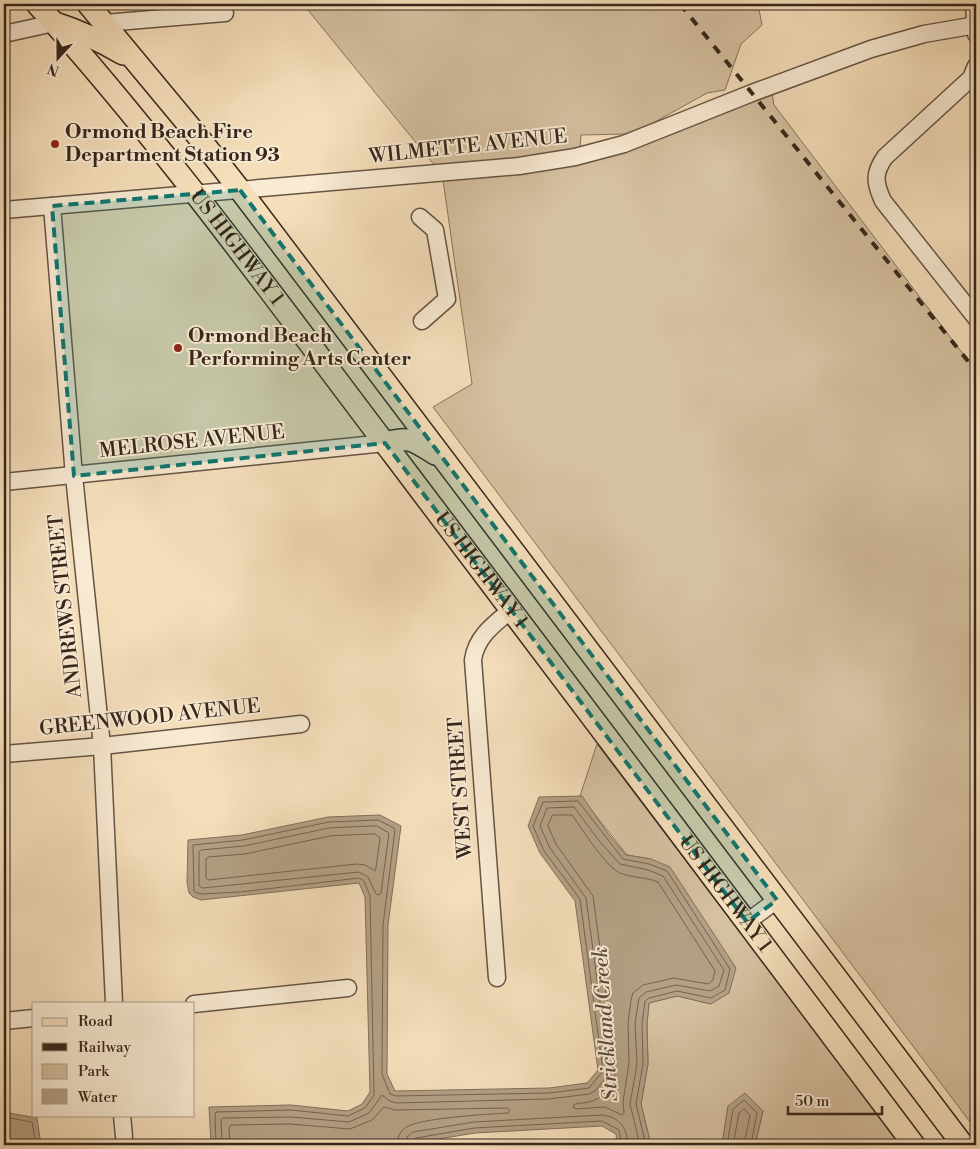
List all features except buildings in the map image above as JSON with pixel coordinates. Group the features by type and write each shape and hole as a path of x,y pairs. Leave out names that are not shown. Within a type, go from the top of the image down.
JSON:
{"main road":[{"name":"US HIGHWAY 1","path":"37,4 52,14 195,194 914,1145"},
{"name":"US HIGHWAY 1","path":"88,4 240,190 963,1145"},
{"path":"52,14 64,12 82,19 104,23"},
{"path":"52,14 77,30 99,40 138,63"},
{"path":"385,443 402,439 414,441 446,462"}],"street":[{"path":"974,4 976,34"},
{"path":"104,23 225,13"},
{"path":"4,34 52,14"},
{"name":"WILMETTE AVENUE","path":"4,210 519,166 575,157 624,144 752,93 871,50 924,34 976,25"},
{"path":"976,66 971,78 885,157 876,174 876,184 883,201 976,318"},
{"name":"ANDREWS STREET","path":"52,206 74,476 102,746 114,1002"},
{"path":"420,217 435,230 447,299 422,322"},
{"name":"MELROSE AVENUE","path":"4,482 385,443"},
{"name":"WEST STREET","path":"497,978 473,660 474,649 478,641 511,610"},
{"name":"GREENWOOD AVENUE","path":"4,754 102,746 302,724"},
{"path":"747,922 777,900"},
{"path":"195,1004 348,988"},
{"path":"4,1021 32,1018"},
{"path":"122,1116 124,1137"}],"highlighted area":[{"path":"240,190 777,900 747,922 385,443 74,476 52,206"}],"green space":[{"path":"303,4 758,4 762,25 741,44 725,90 707,93 653,123 625,134 581,135 580,149 519,159 435,166"},
{"path":"772,93 774,105 976,371 976,1130 433,407 472,384 443,180 519,173"},
{"path":"597,744 902,1145 755,1145 763,1111 728,1106 722,1145 651,1145 641,1104 648,1064 647,1024 649,1003 677,996 711,1004 651,859 627,855 580,796"}],"water":[{"name":"Strickland Creek","path":"582,796 609,835 626,855 651,859 670,867 736,968 729,993 711,1004 677,996 649,1003 647,1024 648,1064 641,1104 651,1145 617,1145 616,1134 602,1126 475,1133 402,1145 211,1145 209,1107 291,1105 348,1111 362,1104 370,1092 365,897 359,883 201,900 189,893 187,882 188,840 242,835 328,817 380,815 401,826 388,925 387,1074 395,1091 549,1088 587,1083 598,1070 575,901 540,853 528,826 539,797"},
{"path":"745,1093 763,1111 755,1145 722,1145 728,1106"},
{"path":"4,1112 37,1118 41,1145 4,1145"}],"railway":[{"path":"680,4 976,371"}],"place":[{"name":"Ormond Beach Fire Department Station 93","path":"55,144"},
{"name":"Ormond Beach Performing Arts Center","path":"178,348"}]}
